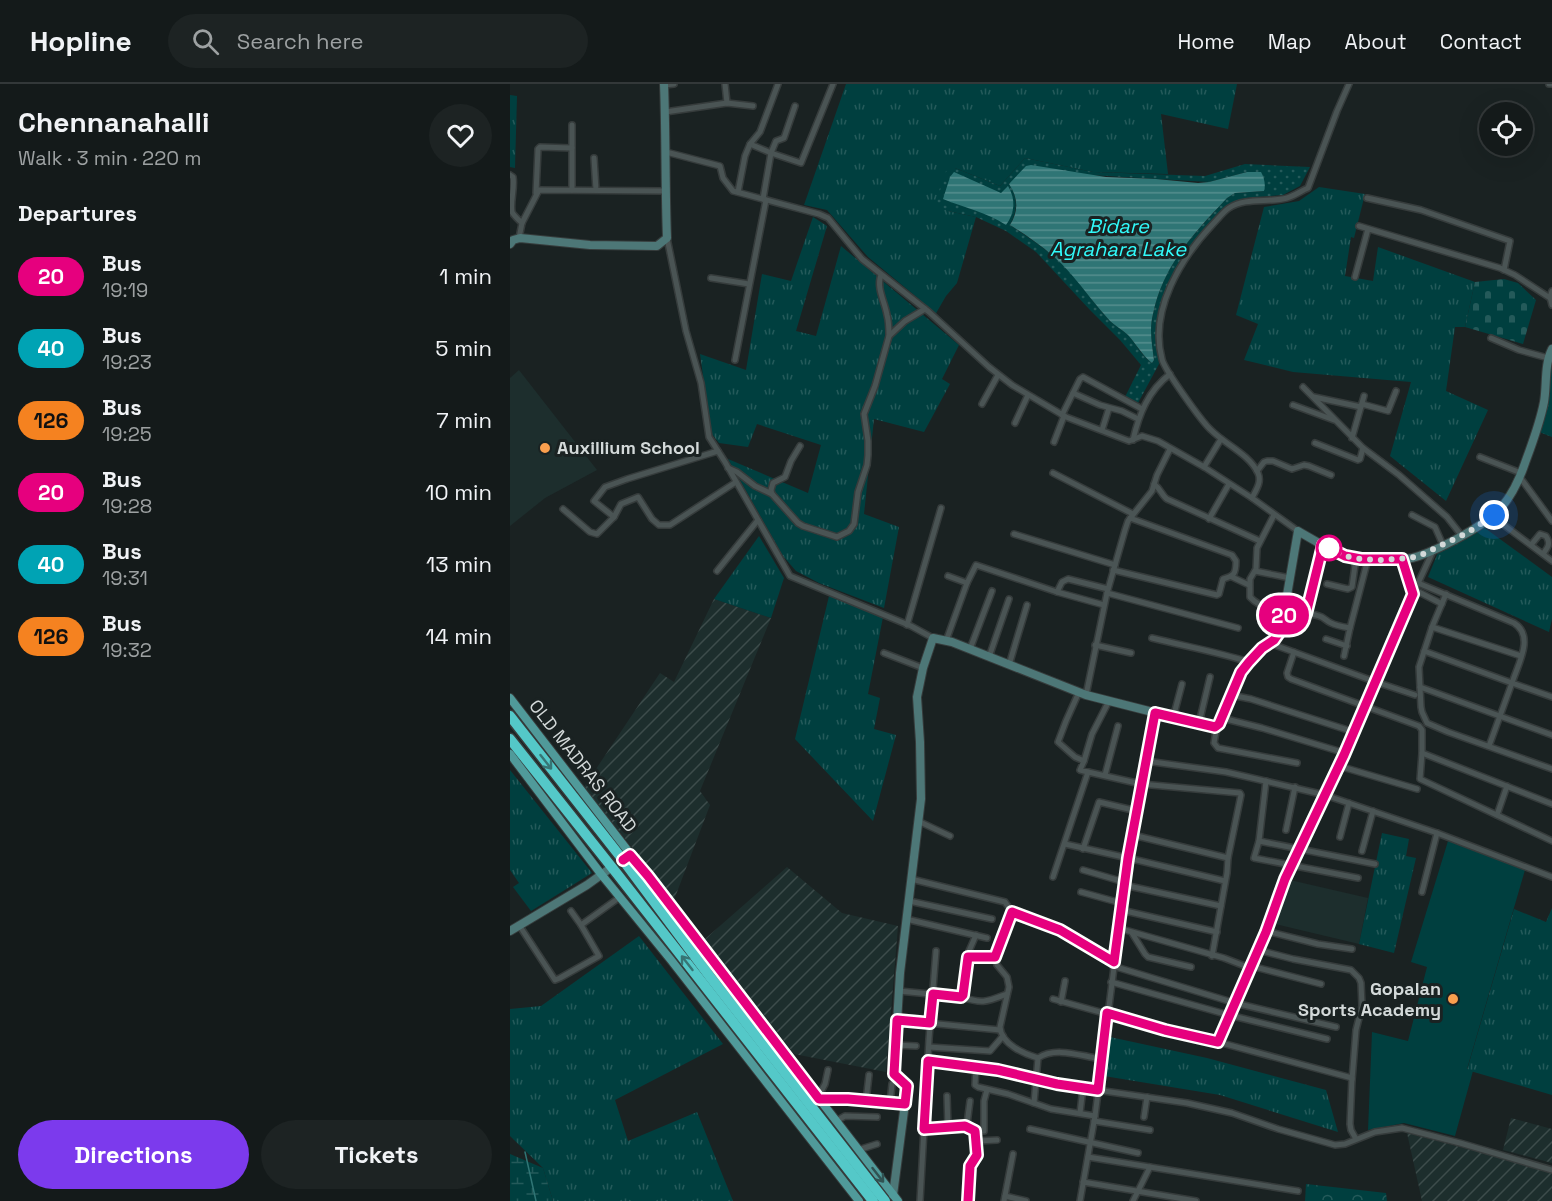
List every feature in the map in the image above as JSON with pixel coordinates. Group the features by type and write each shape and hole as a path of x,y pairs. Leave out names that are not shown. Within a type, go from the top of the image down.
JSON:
{"highway":[{"name":"OLD MADRAS ROAD","path":"510,716 627,857"},
{"path":"510,739 766,1056 892,1199"},
{"path":"627,857 766,1056 873,1201"}],"main road":[{"name":"OLD MADRAS ROAD","path":"510,698 606,821 627,857"},
{"path":"510,754 601,874 859,1201"},
{"path":"627,857 836,1121 892,1199"}],"street":[{"path":"674,84 664,84 667,238 686,331 701,384 709,437 790,576 933,638 989,657 1082,694 1173,718 1217,726"},
{"path":"725,84 727,103"},
{"path":"738,192 745,156 750,144 760,132 778,84"},
{"path":"750,144 801,163 833,84"},
{"path":"1252,498 1260,480 1257,471 1251,462 1211,431 1162,361 1159,335 1162,315 1170,285 1179,267 1199,239 1229,208 1240,203 1286,198 1308,188 1349,84"},
{"path":"665,112 727,103 753,106"},
{"path":"735,360 771,153 776,141 784,138 795,106"},
{"path":"572,125 572,190"},
{"path":"519,238 522,223 536,193 538,149 540,147 572,148"},
{"path":"666,152 720,166 723,178 733,190 828,218 862,259 925,309 998,375 1028,395 1063,416 1127,440 1140,436 1158,441 1204,467 1298,531 1345,556 1368,559 1402,559 1419,556 1462,536 1500,509 1520,475 1536,429 1544,403 1548,358 1552,349"},
{"path":"594,158 596,190"},
{"path":"510,175 514,182 511,197 512,212 522,223"},
{"path":"536,193 539,190 665,191"},
{"path":"1367,198 1421,210 1510,241 1504,270"},
{"path":"1359,226 1504,270 1515,275 1551,301"},
{"path":"1355,277 1368,229"},
{"path":"510,244 519,238 590,245 657,246 667,238"},
{"path":"728,468 772,494 803,526 837,537 849,531 855,524 858,492 868,455 864,414 875,386 889,336 888,318 879,279 881,275"},
{"path":"711,278 749,284"},
{"path":"1551,301 1552,291"},
{"path":"889,336 905,321 925,309"},
{"path":"1491,338 1519,350 1548,358"},
{"path":"1133,440 1142,409 1160,382 1170,374"},
{"path":"982,404 998,375"},
{"path":"1053,442 1073,393 1083,377 1142,409"},
{"path":"1302,387 1363,448 1399,475 1447,517 1462,536"},
{"path":"1312,397 1388,411 1396,391"},
{"path":"1073,393 1138,418"},
{"path":"1016,423 1028,395"},
{"path":"1352,438 1364,396"},
{"path":"1293,405 1336,421"},
{"path":"1102,430 1109,408"},
{"path":"1204,467 1221,439"},
{"path":"1314,442 1358,460 1363,448"},
{"path":"772,494 773,483 785,477 790,461 800,446"},
{"path":"1084,760 1075,757 1058,742 1066,721 1082,694 1107,591 1125,530 1132,516 1148,497 1170,449"},
{"path":"614,517 594,501 605,487 627,478 718,451"},
{"path":"1480,457 1520,475 1552,521"},
{"path":"1257,471 1267,460 1292,469 1304,465 1309,466 1331,475"},
{"path":"1053,473 1132,516 1232,555 1236,561 1233,577"},
{"path":"563,509 590,532 597,534 614,517 621,504 638,497 652,519 659,525 670,525 736,482"},
{"path":"1154,484 1161,489 1164,497 1260,541"},
{"path":"1209,519 1229,484"},
{"path":"907,625 941,508"},
{"path":"1412,514 1435,527 1443,545"},
{"path":"1274,515 1257,548 1257,563 1249,585 1251,599 1264,607 1319,615 1332,624 1350,628"},
{"path":"1492,516 1552,561"},
{"path":"717,571 758,520"},
{"path":"1297,763 1218,748 1214,743 1217,726 1241,672 1274,640 1281,630 1298,531"},
{"path":"1014,534 1114,568 1217,595 1223,579 1233,577 1249,585"},
{"path":"1531,545 1540,534 1546,536 1549,545 1543,554"},
{"path":"1306,614 1323,545"},
{"path":"1218,1042 1266,932 1292,865 1345,753 1434,549"},
{"path":"1327,584 1348,589 1352,587 1356,558"},
{"path":"1344,656 1368,559"},
{"path":"1402,559 1414,592 1442,604"},
{"path":"946,641 967,583 975,566 978,565 1057,592 1104,605"},
{"path":"1255,571 1290,578"},
{"path":"948,576 967,583"},
{"path":"1057,592 1062,582 1068,579 1238,628"},
{"path":"1418,583 1520,627 1526,640 1489,746"},
{"path":"970,650 992,591"},
{"path":"1446,594 1419,667 1422,712 1427,723 1552,769"},
{"path":"989,657 1009,599"},
{"path":"1010,665 1027,605"},
{"path":"1432,627 1521,656"},
{"path":"892,1199 907,1086 894,1074 899,991 921,785 917,697 933,638"},
{"path":"1152,639 1229,655 1249,662"},
{"path":"1326,639 1347,646"},
{"path":"1269,643 1415,695"},
{"path":"1095,645 1131,653"},
{"path":"1424,651 1552,697"},
{"path":"1294,652 1287,673 1288,677 1419,726 1422,730 1420,779 1552,841"},
{"path":"884,653 923,668"},
{"path":"1199,723 1210,677"},
{"path":"1173,718 1182,684"},
{"path":"1420,687 1552,735"},
{"path":"1231,695 1251,699 1354,732"},
{"path":"1109,701 1092,734 1080,770 1141,784 1240,793 1241,795 1212,956"},
{"path":"1080,1201 1098,1090 1124,883 1155,713"},
{"path":"1222,718 1345,753"},
{"path":"1105,776 1118,726"},
{"path":"1422,753 1552,804"},
{"path":"1146,761 1226,772 1325,795 1437,833 1552,877"},
{"path":"1339,766 1417,789"},
{"path":"1053,877 1088,772"},
{"path":"1266,781 1259,841 1254,858 1358,878"},
{"path":"1497,815 1507,786"},
{"path":"1286,830 1295,787"},
{"path":"1083,849 1099,802 1137,811"},
{"path":"1340,837 1349,803"},
{"path":"1362,851 1373,811"},
{"path":"918,821 950,836"},
{"path":"1422,892 1437,833"},
{"path":"1132,835 1228,858"},
{"path":"1259,841 1376,864"},
{"path":"1065,844 1225,881"},
{"path":"510,931 587,885 612,867"},
{"path":"1083,870 1124,883 1221,906"},
{"path":"911,879 1005,902 1012,912 1060,930 1114,964 1234,1003 1336,1027"},
{"path":"1081,892 1121,906 1217,932"},
{"path":"581,925 620,897"},
{"path":"909,901 992,919"},
{"path":"519,925 555,980 599,956 571,911"},
{"path":"1012,912 995,957 997,965 1007,977 1009,987 1000,1030 1017,1049 1038,1058"},
{"path":"906,919 987,938"},
{"path":"1118,928 1251,967 1321,984"},
{"path":"1131,932 1148,957 1191,967"},
{"path":"1266,932 1352,949"},
{"path":"961,997 971,943 976,934"},
{"path":"1258,950 1351,970 1360,980 1362,1012 1356,1030 1350,1124 1356,1139"},
{"path":"920,1201 936,951"},
{"path":"968,957 995,957"},
{"path":"1062,1002 1065,981"},
{"path":"1111,982 1326,1039"},
{"path":"899,991 961,997 981,1002 988,1002 1007,994"},
{"path":"1053,999 1352,1078 1352,1082"},
{"path":"897,1020 1000,1030"},
{"path":"929,1047 990,1051 1003,1036"},
{"path":"895,1045 916,1046"},
{"path":"1038,1058 1047,1053 1057,1052 1096,1058"},
{"path":"1034,1103 1038,1058"},
{"path":"928,1061 976,1066 1083,1088 1187,1103 1232,1113 1335,1145 1345,1144 1375,1132 1402,1128 1552,1170"},
{"path":"976,1066 975,1085 978,1088 1150,1131"},
{"path":"828,1070 825,1084 818,1098 905,1104"},
{"path":"866,1101 869,1076"},
{"path":"890,1103 892,1084"},
{"path":"1080,1113 1083,1088"},
{"path":"984,1131 984,1101 987,1090"},
{"path":"946,1096 948,1128"},
{"path":"1144,1117 1147,1097"},
{"path":"965,1126 970,1101"},
{"path":"836,1121 845,1116 877,1117"},
{"path":"924,1129 965,1126 975,1131 977,1155 970,1166 968,1201"},
{"path":"1030,1129 1138,1153"},
{"path":"977,1141 997,1140"},
{"path":"858,1150 877,1144"},
{"path":"1013,1154 1005,1198 1026,1201"},
{"path":"1088,1157 1298,1191"},
{"path":"1133,1201 1150,1167"},
{"path":"1083,1182 1196,1201"}],"shaded area":[{"name":"Auxillium School","path":"519,370 597,470 545,498 510,526 510,378"},
{"path":"714,599 771,618 700,791 710,805 674,900 584,787 660,673 674,682"},
{"path":"787,867 842,913 898,926 886,1072 794,1054 705,939"},
{"path":"1290,880 1368,898 1359,944 1271,923"},
{"path":"1511,1118 1552,1129 1552,1163 1503,1150"},
{"path":"1407,1133 1552,1171 1552,1201 1422,1201"}],"green space":[{"path":"846,84 1237,84 1228,129 1161,114 1168,174 1093,172 1025,158 1000,186 955,168 948,211 976,217 957,283 935,315 868,257 827,210 804,205"},
{"path":"510,95 517,96 515,168 510,167"},
{"path":"1025,158 1093,172 1205,176 1245,164 1310,167 1300,186 1283,195 1246,198 1232,202 1181,259 1168,284 1159,315 1156,333 1159,364 1138,403 1125,397 1141,365 1036,252 1006,231 976,217 948,211 935,202 946,171 955,168 1000,186","holes":["1247,172 1264,191 1235,193 1227,198 1181,251 1164,280 1158,296 1152,320 1151,337 1154,360 1152,363 1128,335 1110,321 1058,260 1010,225 1016,204 1009,183 1089,175 1209,182"]},
{"path":"1319,187 1365,194 1354,238 1351,237 1345,276 1373,281 1378,247 1475,282 1465,327 1455,327 1446,391 1488,410 1446,501 1390,456 1411,382 1293,372 1244,360 1258,324 1236,315 1264,207 1299,201"},
{"path":"813,217 827,226 796,331 816,336 841,246 959,345 942,379 950,384 924,432 874,419 864,514 899,527 884,608 819,583 796,571 783,556 728,459 808,493 821,445 757,424 748,447 719,443 711,433 700,354 746,370 762,274 791,281"},
{"path":"1504,279 1518,283 1536,300 1523,344 1465,327 1475,282"},
{"path":"1552,361 1552,437 1539,432"},
{"path":"1482,526 1552,577 1552,619 1549,632 1428,577 1439,550"},
{"path":"759,536 784,578 771,618 714,599"},
{"path":"829,596 883,617 868,694 880,698 874,729 896,735 873,821 795,739"},
{"path":"510,770 592,873 531,911 513,887 519,883 510,870"},
{"path":"1382,833 1409,839 1406,856 1416,858 1394,953 1359,944"},
{"name":"Gopalan Sports Academy","path":"1448,841 1525,870 1467,1069 1473,1071 1455,1136 1404,1123 1368,1130 1372,1032 1408,1041 1427,967 1411,962"},
{"path":"1552,908 1552,1095 1467,1070 1514,909 1546,922"},
{"path":"639,936 723,1044 615,1100 628,1141 697,1112 733,1201 553,1201 543,1168 510,1136 510,1009 541,1006"},
{"path":"1110,1037 1207,1058 1326,1090 1338,1132 1220,1095 1104,1076"},
{"path":"510,1154 543,1168 553,1201 510,1201"},
{"path":"1306,1184 1386,1193 1387,1201 1305,1201"}],"water":[{"name":"Bidare Agrahara Lake","path":"1026,166 1106,177 1198,183 1247,172 1261,172 1265,189 1264,191 1235,193 1227,198 1181,251 1164,280 1158,296 1152,320 1151,337 1154,360 1152,363 1128,335 1110,321 1057,260 1010,225 1015,215 1016,204 1009,184"},
{"name":"Bidare Agrahara Lake","path":"954,172 1001,193 1008,186 1013,206 1006,225 983,213 943,199 950,177"}],"waterway":[{"path":"525,1152 536,1201"}],"bus line":[{"name":"20","path":"623,860 630,855 648,876 819,1099 905,1104 907,1086 894,1074 897,1020 930,1023 933,994 961,997 968,957 995,957 1012,912 1060,930 1114,962 1128,858 1155,713 1217,726 1241,672 1262,648 1274,640 1281,630 1284,611 1306,614 1323,545 1345,556 1361,559 1402,559 1413,594 1344,755 1285,879 1266,932 1218,1042 1107,1013 1098,1090 1057,1084 998,1070 928,1061 924,1129 965,1126 976,1133 977,1155 970,1166 968,1201"}],"place":[{"name":"Auxillium School","path":"545,448"},
{"name":"Gopalan Sports Academy","path":"1453,999"}],"route":[{"path":"1329,548 1345,556 1361,559 1383,560 1419,556 1467,533 1494,515"}]}
